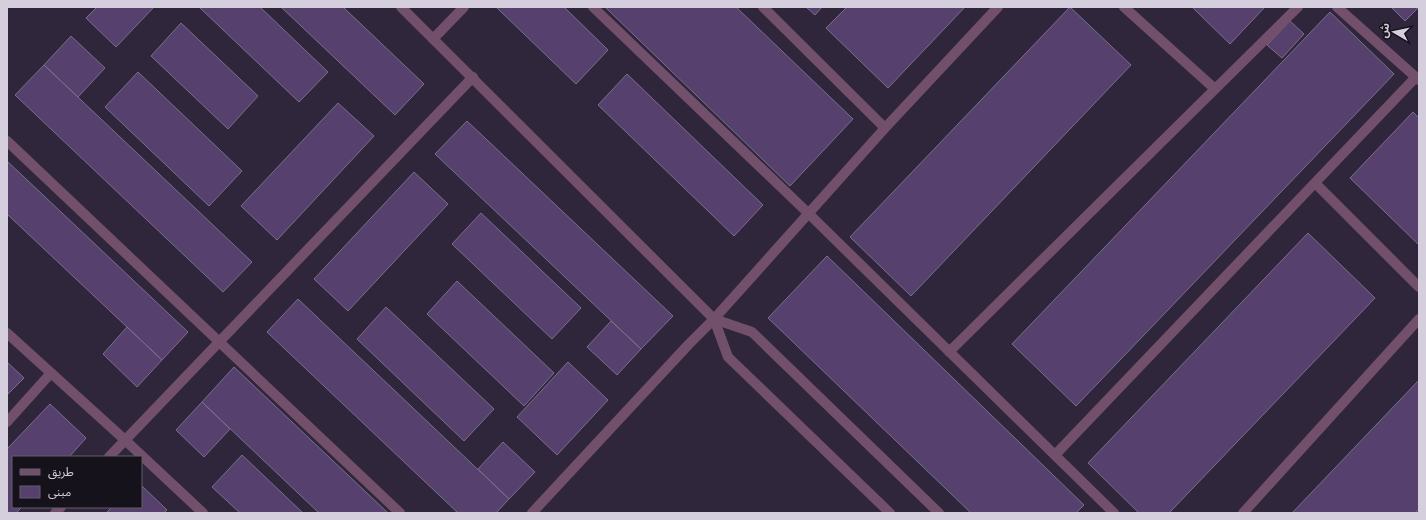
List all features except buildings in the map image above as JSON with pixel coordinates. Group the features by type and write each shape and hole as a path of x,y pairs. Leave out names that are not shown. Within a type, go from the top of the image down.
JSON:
{"street":[{"path":"401,7 714,319 728,357 890,513"},
{"path":"433,39 464,7"},
{"path":"593,7 808,213 1114,513"},
{"path":"763,7 885,128"},
{"path":"532,513 714,319 885,128 998,7"},
{"path":"1124,7 1215,89"},
{"path":"949,352 1298,7"},
{"path":"1055,455 1315,183 1418,78 1337,7"},
{"path":"110,456 472,77"},
{"path":"7,141 400,513"},
{"path":"1315,183 1419,287"},
{"path":"714,319 752,332 939,513"},
{"path":"1243,513 1419,319"},
{"path":"7,333 126,440 203,513"},
{"path":"7,422 51,373"}]}
